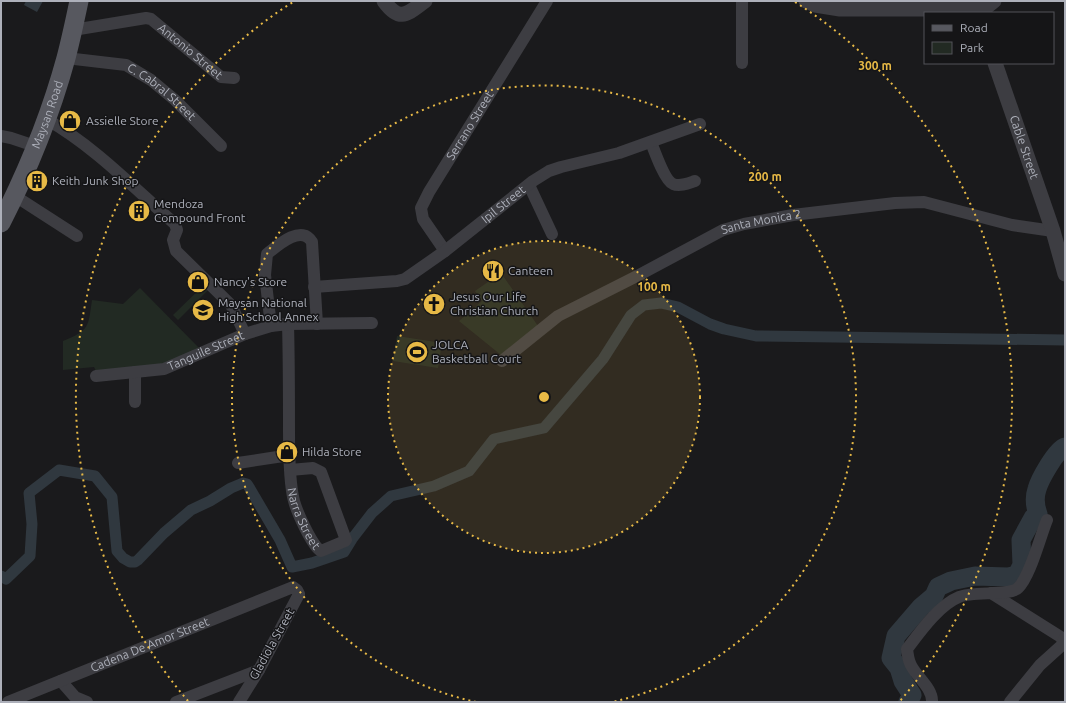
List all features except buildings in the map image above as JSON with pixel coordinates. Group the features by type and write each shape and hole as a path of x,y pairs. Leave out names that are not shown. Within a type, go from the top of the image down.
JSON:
{"main road":[{"name":"Maysan Road","path":"1,223 16,196 46,118 75,29 79,1"}],"street":[{"path":"384,1 391,11 398,14 406,14 425,1"},
{"name":"Serrano Street","path":"445,251 423,219 421,208 429,192 547,1"},
{"path":"742,1 742,63"},
{"path":"806,1 815,5 840,9 988,8"},
{"name":"Antonio Street","path":"75,29 146,18 151,19 221,77 234,78"},
{"name":"C. Cabral Street","path":"66,58 126,65 151,80 175,100 221,146"},
{"name":"Cable Street","path":"995,64 1059,233 1065,274"},
{"path":"46,118 74,137 106,162 175,224 177,230 173,240 176,250 231,305 245,334"},
{"name":"Ipil Street","path":"314,287 397,281 405,279 445,251 529,185 561,166 619,153 700,124"},
{"path":"1,136 35,146"},
{"path":"650,142 665,175 671,183 684,184 696,181"},
{"path":"529,185 552,234"},
{"path":"16,196 77,236"},
{"name":"Santa Monica 2","path":"502,361 558,316 723,230 744,224 895,203 924,202 1012,225 1059,233"},
{"path":"271,326 265,275 267,254 278,245 298,235 304,234 309,237 312,242 317,324"},
{"name":"Tanguile Street","path":"96,376 164,369 245,334 271,326 288,324 372,323"},
{"name":"Narra Street","path":"288,324 290,470 294,501 306,531 318,550 321,552 345,542 346,540 321,472 313,468 290,470"},
{"path":"134,372 135,402"},
{"path":"238,463 290,455"},
{"path":"932,702 930,692 908,659 907,649 925,627 951,601 960,596 991,592 1012,592 1018,589 1023,582 1032,561 1047,520"},
{"name":"Gladiola Street","path":"239,702 259,670 299,594 298,590 293,587"},
{"name":"Cadena De Amor Street","path":"8,702 293,587"},
{"path":"991,592 1065,639 1061,646 1040,665 1010,702"},
{"path":"176,702 259,670"},
{"path":"61,681 70,693 87,702"}],"green space":[{"path":"501,273 538,326 501,355 459,321 482,301 475,291"},
{"path":"204,285 209,289 178,320 173,315"},
{"path":"140,288 201,350 164,366 97,373 94,367 63,370 63,341 78,334 86,326 90,316 92,300 123,304"},
{"name":"JOLCA Basketball Court","path":"397,336 442,343 438,368 393,361"}],"shaded area":[{"path":"26,1 43,1 37,12 24,5"}],"waterway":[{"path":"1,576 6,579 30,556 32,524 29,493 59,470 95,476 112,497 117,551 123,558 130,562 135,562 138,560 164,533 191,510 243,483 247,484 249,487 280,540 292,567 312,563 344,552 372,513 391,496 434,486 469,471 494,439 544,428 603,359 631,315 644,305 661,303 678,307 710,324 724,329 756,336 1065,340"},
{"path":"908,702 912,695 903,681 899,668 891,658 896,636 921,607 934,596 938,587 951,581 975,576 1008,577 1017,575 1022,565 1021,540 1033,518 1038,514 1035,499 1036,492 1053,459 1057,453 1065,447"}],"place":[{"name":"Assielle Store","path":"70,121"},
{"name":"Keith Junk Shop","path":"37,181"},
{"name":"Mendoza Compound Front","path":"139,211"},
{"name":"Canteen","path":"493,271"},
{"name":"Nancy's Store","path":"198,282"},
{"name":"Jesus Our Life Christian Church","path":"434,304"},
{"name":"Maysan National High School Annex","path":"203,310"},
{"name":"JOLCA Basketball Court","path":"417,352"},
{"name":"Hilda Store","path":"287,452"}]}
